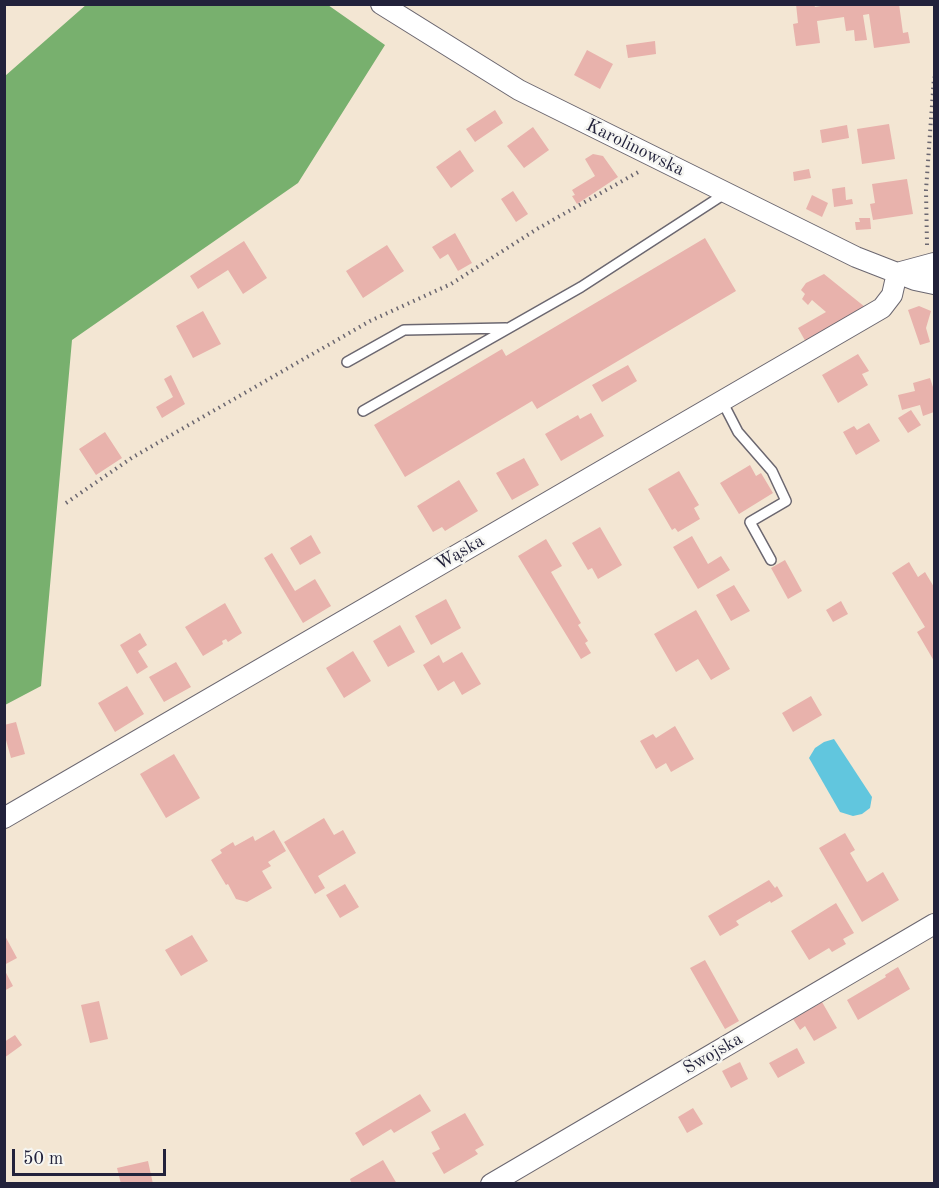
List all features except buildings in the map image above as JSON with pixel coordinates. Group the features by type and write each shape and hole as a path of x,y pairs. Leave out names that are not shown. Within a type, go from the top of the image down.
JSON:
{"street":[{"name":"Karolinowska","path":"381,4 519,90 867,262 915,280 934,284"},
{"path":"897,273 934,263"},
{"name":"Wąska","path":"4,818 882,308 892,295 897,273"},
{"name":"Swojska","path":"491,1184 934,924"}],"lane":[{"path":"363,411 581,287 726,193"},
{"path":"347,362 404,330 509,328"},
{"path":"722,401 738,432 772,471 786,501 750,522 771,560"}],"path":[{"path":"934,77 926,190 934,189"},
{"path":"66,503 133,457 370,321 451,284 537,229 659,160"}],"green space":[{"path":"87,4 328,5 385,45 298,183 72,340 41,686 5,705 5,76"}],"water":[{"path":"834,739 872,797 870,808 862,814 853,816 840,812 809,758 815,748"}]}
